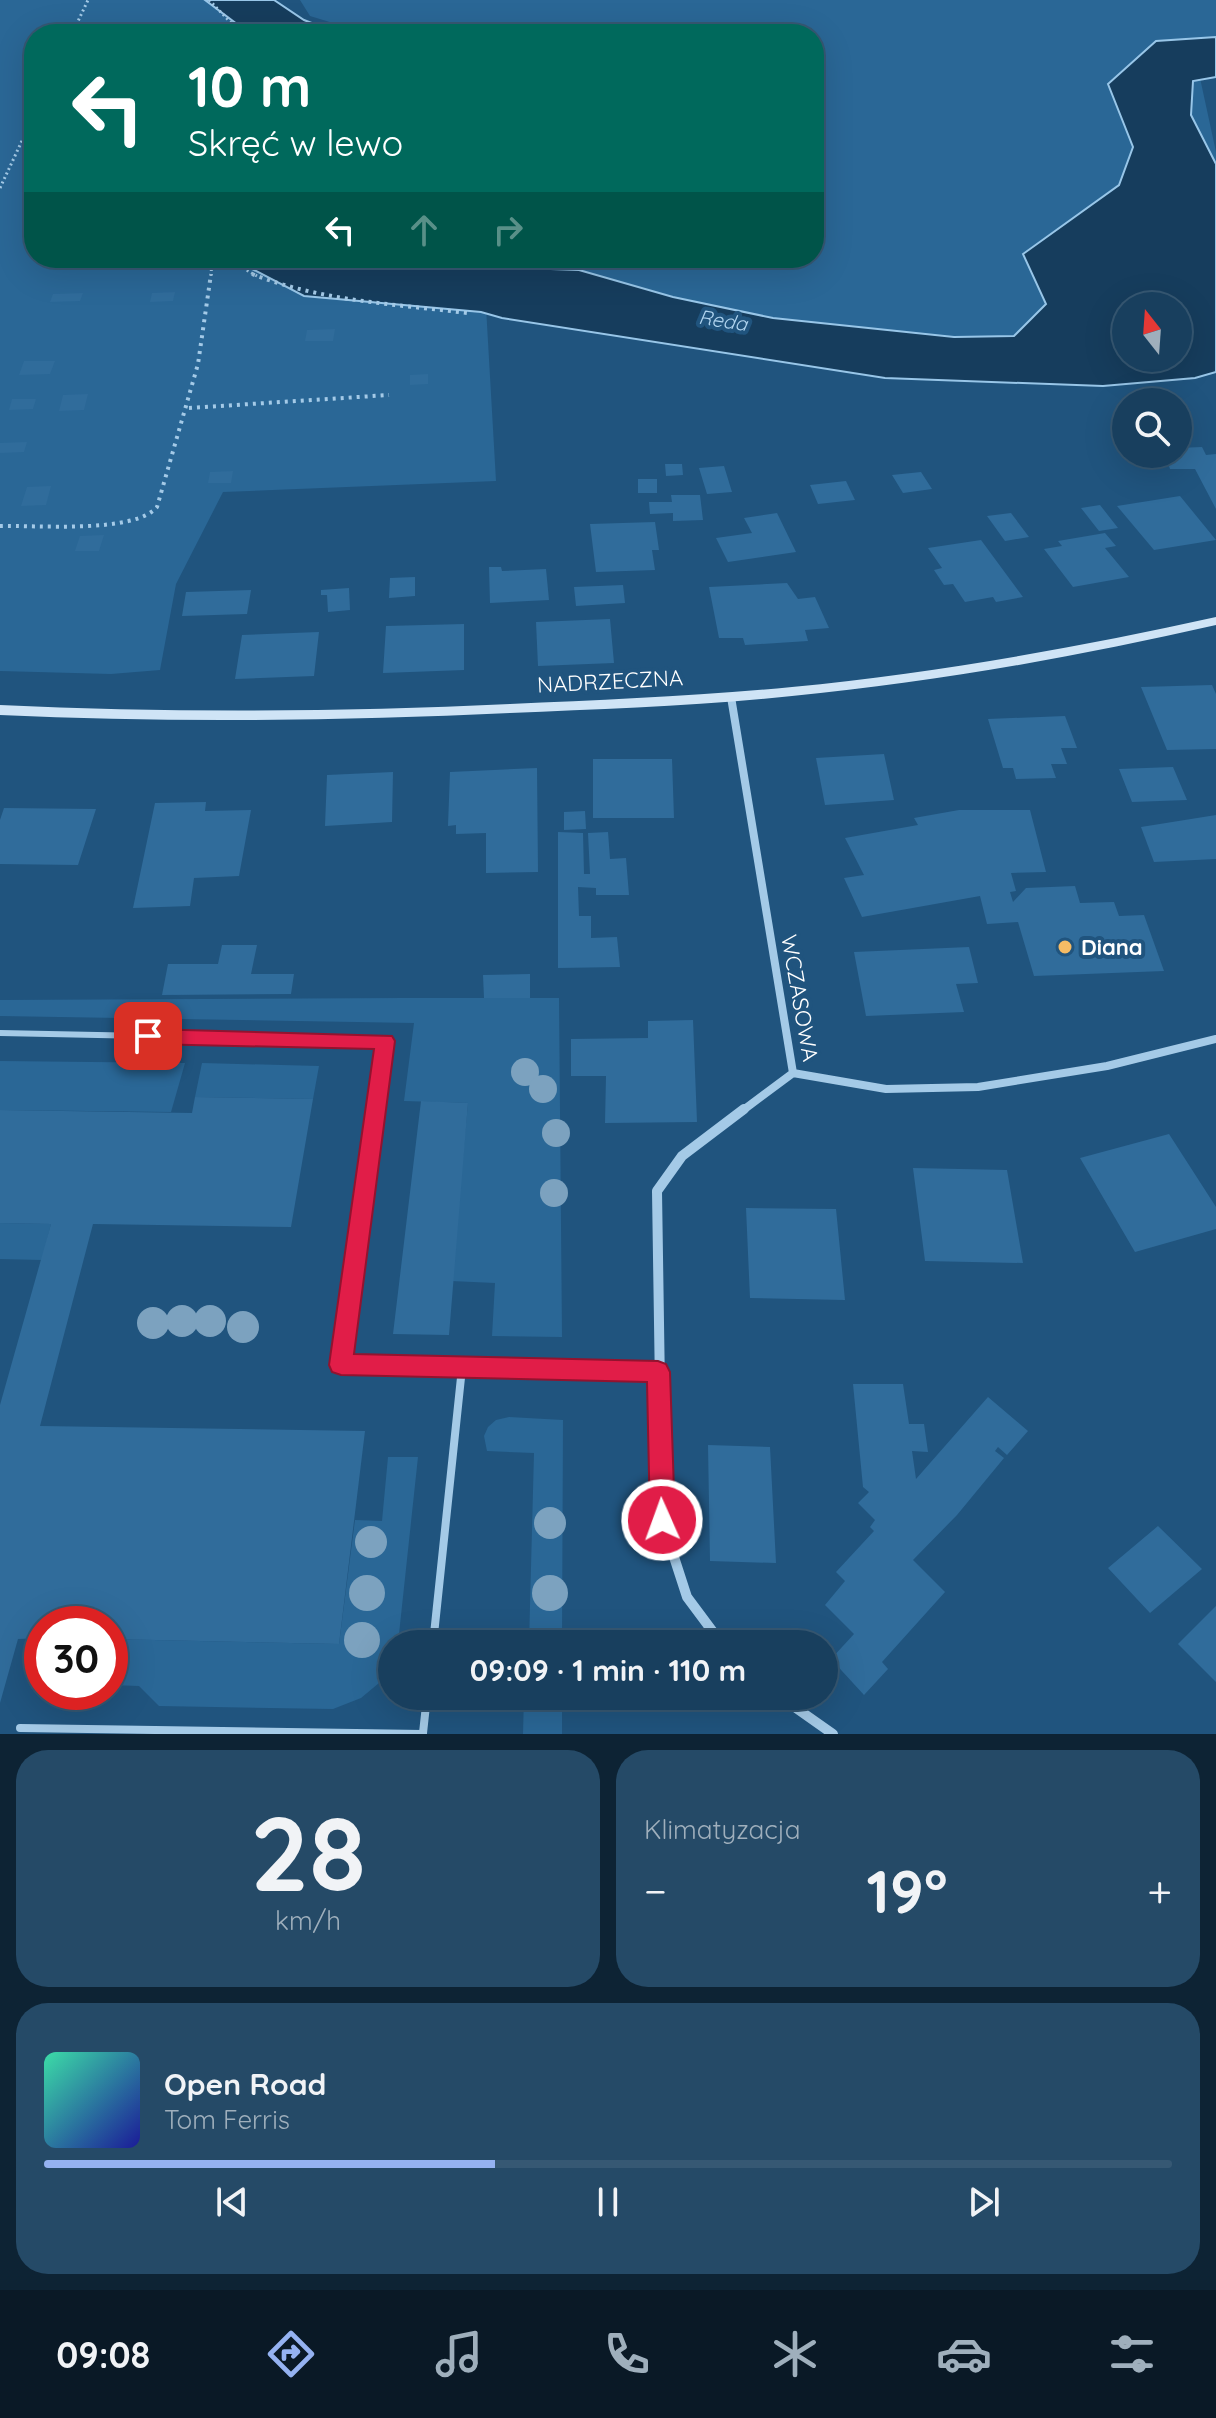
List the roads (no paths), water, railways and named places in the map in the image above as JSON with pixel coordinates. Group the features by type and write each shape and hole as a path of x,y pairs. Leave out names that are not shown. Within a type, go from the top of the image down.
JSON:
{"main road":[{"name":"NADRZECZNA","path":"0,710 201,718 425,713 731,697 923,676 1136,640 1216,621"}],"street":[{"name":"WCZASOWA","path":"731,697 793,1073 886,1089 978,1087 1107,1066 1216,1039"},
{"path":"712,1630 687,1597 662,1520 657,1191 682,1156 793,1073"},
{"path":"799,1710 833,1734"}],"lane":[{"path":"0,1033 385,1041 341,1365 658,1372"},
{"path":"434,1630 462,1368"},
{"path":"20,1728 423,1733 425,1710"}],"water":[{"path":"205,0 274,0 314,24 237,24"},
{"name":"Reda","path":"1216,37 1216,77 1193,81 1191,115 1216,164 1216,372 1195,378 1103,386 885,378 502,318 481,312 304,296 250,268 579,270 673,297 773,318 954,337 1014,336 1046,304 1023,254 1119,185 1133,147 1108,84 1156,41"}],"place":[{"name":"Diana","path":"1065,947"}]}
